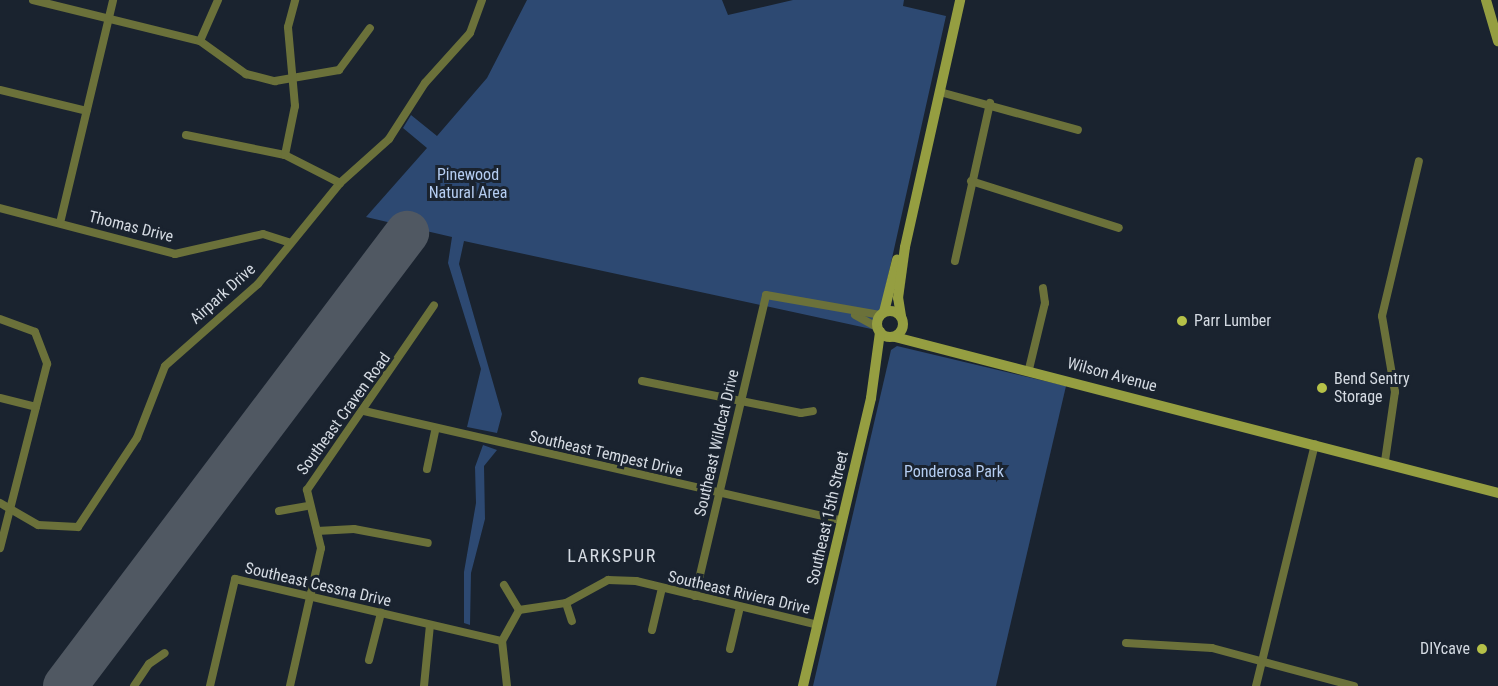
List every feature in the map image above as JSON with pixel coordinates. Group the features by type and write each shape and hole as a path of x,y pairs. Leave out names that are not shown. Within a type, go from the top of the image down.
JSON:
{"main road":[{"path":"904,247 897,298 902,320 882,314 904,247 960,0"},
{"path":"1486,0 1498,41"},
{"name":"Southeast 15th Street","path":"803,686 843,521 879,356 879,330 882,314"},
{"name":"Wilson Avenue","path":"902,320 933,344"},
{"name":"Southeast 15th Street","path":"879,356 902,320"},
{"name":"Wilson Avenue","path":"879,330 893,337 933,344 1385,461 1498,493"}],"street":[{"path":"33,0 200,41 246,74 295,79 339,70 370,28"},
{"path":"60,223 114,0"},
{"path":"200,41 218,0"},
{"path":"285,155 295,79 288,27 295,0"},
{"name":"Airpark Drive","path":"0,503 11,513 61,530 78,527 137,438 165,366 258,284 340,183 375,156 425,83 459,50 482,0"},
{"path":"0,90 87,111"},
{"path":"940,92 990,103 1078,130"},
{"path":"955,261 990,103"},
{"path":"186,135 285,155 340,183"},
{"path":"1385,461 1395,392 1382,316 1419,161"},
{"path":"971,182 1119,228"},
{"name":"Thomas Drive","path":"0,208 175,254 263,234 290,243"},
{"path":"1029,369 1045,303 1043,288"},
{"name":"Southeast Wildcat Drive","path":"695,596 766,295 851,314"},
{"name":"Southeast Craven Road","path":"307,506 313,475 364,411 434,305"},
{"path":"851,314 882,314"},
{"path":"851,314 879,330"},
{"path":"0,319 24,324 43,343 47,364 11,513 0,548"},
{"path":"642,381 741,401 813,411"},
{"path":"0,398 36,406"},
{"name":"Southeast Tempest Drive","path":"364,411 435,430 843,521"},
{"path":"427,469 435,430"},
{"path":"1256,686 1315,444"},
{"path":"279,511 307,506 321,548 290,686"},
{"path":"317,531 354,529 428,543"},
{"name":"Southeast Cessna Drive","path":"210,686 235,579 502,640"},
{"name":"Southeast Riviera Drive","path":"519,610 566,603 608,580 662,588 818,625"},
{"path":"504,585 519,610 502,640 507,686"},
{"path":"652,630 662,588"},
{"path":"566,603 572,621"},
{"path":"730,649 740,607"},
{"path":"369,660 381,613"},
{"path":"424,686 430,625"},
{"path":"1126,643 1212,648 1354,686"},
{"path":"134,686 149,663 165,653"}],"green space":[{"name":"Pinewood Natural Area","path":"527,0 722,0 728,15 793,0 904,0 903,6 946,16 876,330 464,241 459,264 502,414 497,433 467,427 481,369 448,263 452,237 366,217 427,148 403,128 411,115 437,136 487,78"},
{"name":"Ponderosa Park","path":"897,346 1066,386 996,686 813,686 891,350"},
{"path":"483,445 497,450 484,466 485,519 471,573 470,625 464,623 464,572 476,503 475,467"}],"runway":[{"path":"65,686 407,233"}],"place":[{"name":"Parr Lumber","path":"1182,321"},
{"name":"Bend Sentry Storage","path":"1322,388"},
{"name":"DIYcave","path":"1482,649"}],"district":[{"name":"LARKSPUR","path":"612,556"}]}
